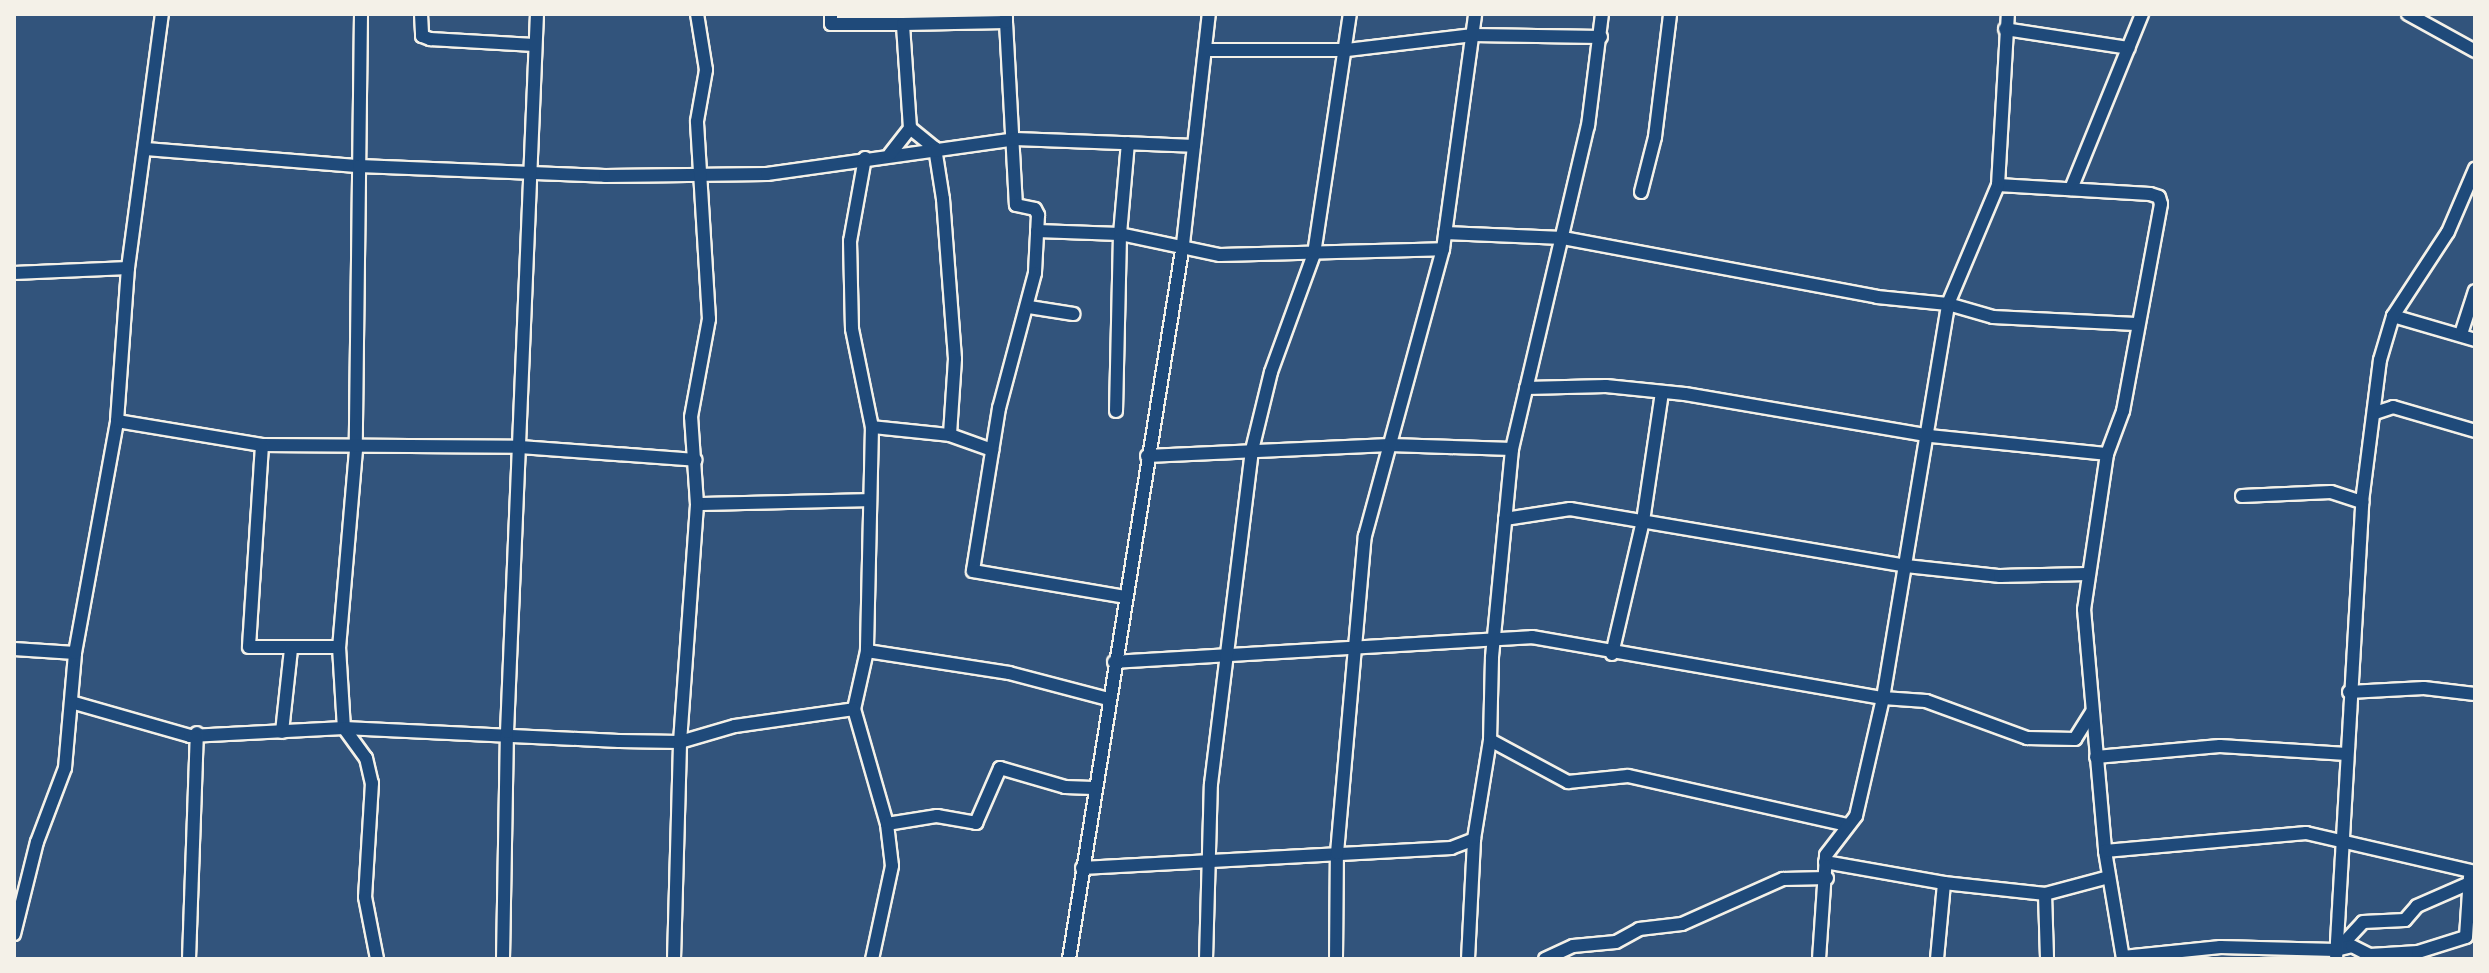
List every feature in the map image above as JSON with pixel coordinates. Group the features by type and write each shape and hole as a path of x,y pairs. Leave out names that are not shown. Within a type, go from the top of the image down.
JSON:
{"street":[{"path":"14,934 37,842 65,768 75,653 117,421 128,268 162,14"},
{"path":"361,14 356,450 339,647 344,728 370,769 365,897 377,959"},
{"path":"421,14 422,36 430,39 534,45"},
{"path":"503,959 507,732 537,14"},
{"path":"674,959 680,742 697,504 691,417 709,319 697,121 706,70 697,14"},
{"path":"831,14 831,24 903,24 1006,18 1015,139 1016,205 1035,209 1037,231 1029,307 992,450 973,571 1125,597"},
{"path":"1069,959 1093,788 1183,244 1209,14"},
{"path":"1206,959 1209,862 1223,659 1252,450 1271,372 1314,254 1350,14"},
{"path":"1336,959 1337,853 1369,512 1443,249 1475,14"},
{"path":"1468,959 1474,839 1490,740 1512,449 1588,126 1602,14"},
{"path":"1641,192 1655,137 1670,14"},
{"path":"1819,959 1827,878 1825,862 1856,816 1883,698 1930,436 1948,304 1998,185 2008,14"},
{"path":"2071,189 2142,14"},
{"path":"2408,14 2475,51"},
{"path":"890,154 910,128 903,24"},
{"path":"2005,29 2129,48"},
{"path":"1205,50 1347,50 1473,35 1601,37"},
{"path":"910,128 935,148 955,359 950,435"},
{"path":"146,149 359,166 699,175 767,174 890,154 1015,139 1194,146"},
{"path":"1116,411 1120,234 1128,143"},
{"path":"865,158 851,231 851,314 872,427 867,651 854,709 887,824 891,881 872,959"},
{"path":"2336,955 2362,502 2380,360 2393,316 2448,232 2475,169"},
{"path":"1998,185 2159,197 2123,411 2107,454 2088,574 2084,644 2105,851 2123,958 2220,947 2336,955 2352,946 2370,955 2418,952 2471,939 2472,875"},
{"path":"1037,231 1120,234 1183,244 1220,255 1443,249"},
{"path":"1445,233 1563,238 1877,297 1948,304 1993,317 2136,324"},
{"path":"14,273 128,268"},
{"path":"2461,334 2475,291"},
{"path":"1029,307 1073,314"},
{"path":"2393,316 2475,340"},
{"path":"1526,388 1606,386 1930,436 2107,454"},
{"path":"1612,654 1643,521 1662,393"},
{"path":"2375,413 2393,407 2475,431"},
{"path":"117,421 262,445 356,450 520,447 696,460"},
{"path":"872,427 950,435 992,450"},
{"path":"262,445 249,647 339,647"},
{"path":"1147,456 1390,445 1512,449"},
{"path":"499,449 520,463"},
{"path":"2242,496 2331,492 2362,502"},
{"path":"697,504 868,500"},
{"path":"1505,519 1570,509 1906,566 2000,576 2088,574"},
{"path":"1114,662 1223,659 1545,638 1612,654 1765,675 1942,706 2027,738 2075,739 2092,712"},
{"path":"14,649 75,653"},
{"path":"282,732 291,649"},
{"path":"867,651 1009,673 1108,699"},
{"path":"2349,692 2424,688 2475,694"},
{"path":"71,702 190,736 197,733 344,728 507,732 595,741 680,742 735,726 854,709"},
{"path":"189,959 197,733"},
{"path":"1490,740 1568,782 1628,776 1848,825"},
{"path":"2096,757 2220,746 2347,754"},
{"path":"887,824 937,816 976,823 1000,768 1065,787 1093,788"},
{"path":"2105,851 2280,834 2342,842 2472,875"},
{"path":"1082,868 1451,848 1474,839"},
{"path":"1825,862 1944,883 2045,894 2109,877"},
{"path":"2336,955 2363,922 2405,920 2417,906 2472,875"},
{"path":"1545,959 1573,946 1616,942 1639,929 1682,924 1783,879 1827,878"},
{"path":"1937,959 1944,883"},
{"path":"2045,894 2047,959"}]}
